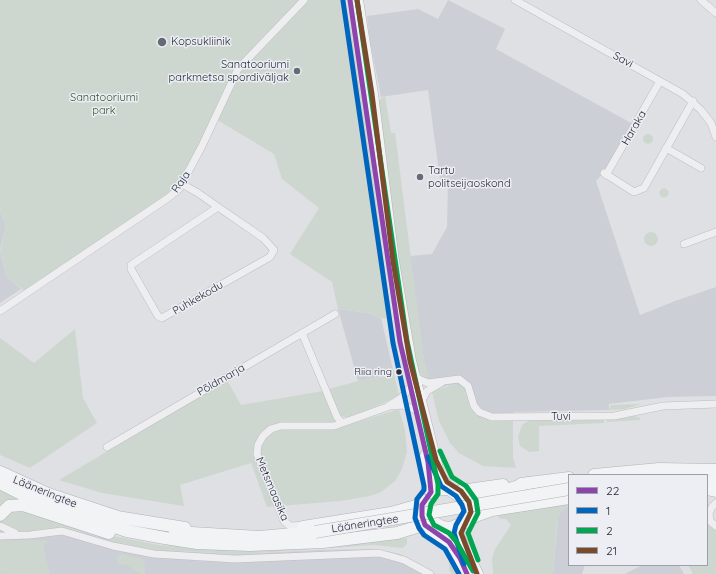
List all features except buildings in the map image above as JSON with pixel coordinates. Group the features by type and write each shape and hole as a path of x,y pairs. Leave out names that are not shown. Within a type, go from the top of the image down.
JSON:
{"highway":[{"path":"350,0 400,342 409,389 418,406"},
{"path":"357,0 372,94 396,277 418,406 432,461 431,494 422,511 427,524 463,555"},
{"path":"432,461 447,482 462,497 471,512 460,527 467,574"},
{"path":"605,474 716,463"},
{"path":"659,469 716,472"},
{"name":"Lääneringtee","path":"0,472 48,494 117,517 184,533"},
{"path":"689,474 716,472"},
{"path":"431,494 462,497 509,484 568,478"},
{"name":"Lääneringtee","path":"0,483 31,498 95,520 151,530 260,536 568,489"},
{"path":"117,517 180,527 205,529 279,530 316,528 391,513 416,506 431,494 448,494 461,502 462,497"},
{"path":"443,532 460,527 475,516 492,510 568,498"},
{"path":"0,514 9,506 23,505 90,528 124,536 164,543 250,546 364,538 397,533 427,524 442,527 460,527"},
{"path":"95,520 133,532 197,543"},
{"path":"427,524 443,532 454,543 477,574"}],"street":[{"name":"Raja","path":"0,311 168,198 182,184 202,146 238,69 304,0"},
{"name":"Savi","path":"515,0 693,101 710,123 716,137"},
{"path":"701,0 716,13"},
{"name":"Haraka","path":"660,81 605,174 634,192 644,188 666,148"},
{"path":"693,101 666,148 701,168"},
{"name":"Puhkekodu","path":"182,184 218,207 269,243 274,250 270,257 162,318 158,316 131,269 131,265 218,207"},
{"path":"684,244 716,232"},
{"name":"Põldmarja","path":"107,447 335,314"},
{"path":"302,333 337,417 342,423"},
{"name":"Tuvi","path":"414,377 424,382 443,382 453,379 462,381 468,386 474,406 479,412 492,417 614,416 663,406 716,404"},
{"path":"418,406 427,392 443,382"},
{"name":"Metsmaasika","path":"387,407 401,398 409,389"},
{"name":"Metsmaasika","path":"316,528 286,524 257,454 260,440 266,432 275,428 286,426 327,427 387,407 403,405 418,406"},
{"name":"Tuvi","path":"700,405 716,408"},
{"path":"716,503 712,506 709,513 710,521 716,526"},
{"path":"0,526 19,535"},
{"path":"0,536 30,535 62,531 113,546 154,554 235,560 379,553 404,560 430,574"}],"shaded area":[{"path":"448,0 505,29 496,49 633,124 607,168 596,181 640,315 716,287 716,396 667,397 609,404 609,410 514,412 513,421 488,420 480,418 473,413 465,392 448,385 432,392 424,362 410,256 432,254 447,227 448,178 440,179 428,90 381,97 370,41 367,16 418,9 438,19"},
{"path":"0,210 6,226 0,249"},
{"path":"0,251 6,275 21,289 0,303"},
{"path":"338,309 368,313 381,318 394,374 358,381"},
{"path":"568,508 568,566 585,566 582,574 553,574 558,517 561,511"},
{"path":"0,516 3,519 5,526 43,530 67,528 132,546 172,553 173,551 241,554 376,549 400,554 436,574 0,574"},
{"path":"640,566 680,566 684,574 625,574"}],"green space":[{"name":"Sanatooriumi park","path":"0,0 344,0 350,23 371,164 391,315 389,319 381,318 368,313 338,309 332,282 290,254 319,208 282,179 274,154 214,118 178,186 123,226 24,291 6,275 0,251 6,226 0,210"},
{"path":"385,96 391,133 395,133 424,360 429,379 425,380 417,369 394,239 378,101"},
{"path":"646,134 650,134 652,135 652,143 646,144 643,141 643,137"},
{"path":"664,188 669,193 664,198 659,193"},
{"path":"651,232 656,234 658,239 656,244 651,246 646,244 644,239 646,234"},
{"path":"75,329 83,398 97,423 30,468 0,455 0,338 34,363"},
{"path":"394,374 399,396 350,418 341,416 329,389 358,381"},
{"path":"227,380 241,405 323,391 338,428 399,409 405,430 407,452 402,469 395,481 381,492 370,496 341,501 267,507 251,463 180,485 184,506 102,493 59,480"},
{"path":"454,384 463,388 470,407 480,418 488,420 513,421 513,458 516,468 483,466 459,453 450,443 439,421 432,392"},
{"path":"641,404 625,409 609,410 611,405"},
{"path":"635,416 640,418 640,421 607,422 607,420"},
{"path":"530,420 604,420 604,423 539,426 539,451 529,452 520,446 518,437 522,425"},
{"path":"0,488 83,523 0,507"},
{"path":"568,500 568,508 561,511 557,523 553,574 493,574 492,559 495,549 511,525 506,519 501,519 498,517 497,513"},
{"path":"15,508 103,534 159,545 179,546 363,542 407,538 407,544 403,548 374,545 241,554 173,551 172,553 132,546 67,528 18,531 5,526 3,520"},
{"path":"708,524 716,530 716,574 693,574 689,566 708,566"},
{"path":"46,540 47,543 43,545 50,574 2,574 0,572 0,541"},
{"path":"121,554 143,559 145,574 140,574 126,564 119,565 116,558"},
{"path":"455,558 462,574 452,574 449,570 449,563"}],"transit line":[{"name":"22","path":"350,0 400,342 428,462 431,492"},
{"name":"2","path":"357,0 407,341 438,484 438,494 431,504 429,515 434,525 449,533 456,541 473,571"},
{"name":"21","path":"357,0 372,94 393,261 410,361 436,460 447,482 461,491 469,502 471,512 461,533 477,574"},
{"name":"1","path":"343,1 393,343 424,486 424,490 417,499 415,518 424,535 445,549 459,574"},
{"name":"2","path":"440,451 452,477 466,486 476,500 478,513 468,533 478,560"},
{"name":"1","path":"428,457 441,486 456,496 462,505 464,511 456,525 454,533 464,564"},
{"name":"22","path":"431,492 422,505 422,516 425,525 449,542 460,558 467,574"}],"place":[{"name":"Kopsukliinik","path":"162,42"},
{"name":"Sanatooriumi parkmetsa spordiväljak","path":"297,71"},
{"name":"Tartu politseijaoskond","path":"420,177"},
{"name":"Riia ring","path":"399,372"}]}
